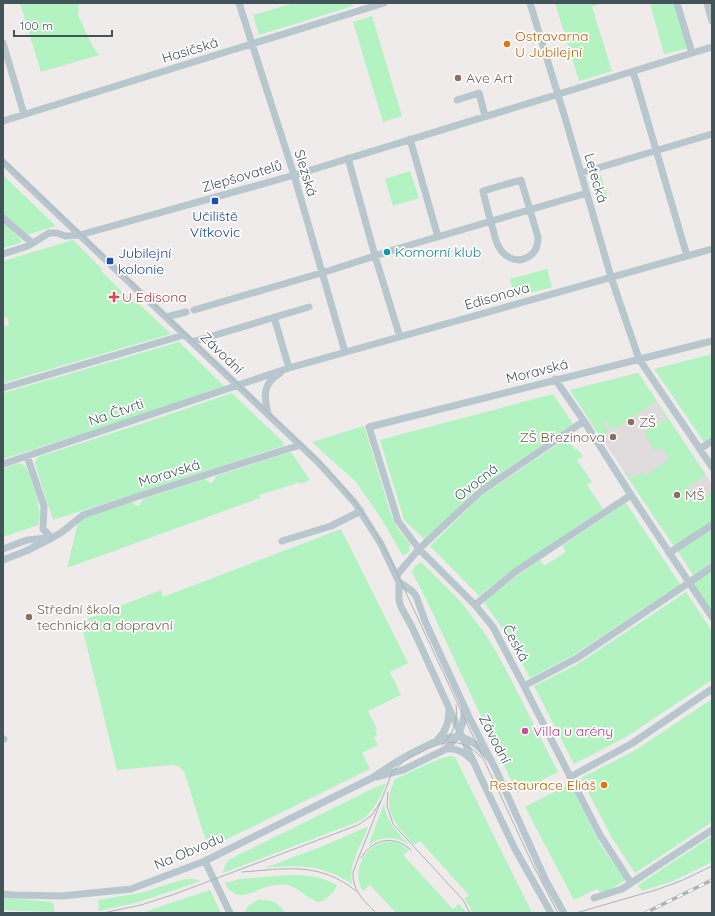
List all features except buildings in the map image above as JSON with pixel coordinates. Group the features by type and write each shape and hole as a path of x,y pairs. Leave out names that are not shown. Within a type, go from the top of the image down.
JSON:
{"street":[{"name":"Slezská","path":"239,3 294,175 345,352"},
{"name":"Hasičská","path":"3,121 384,3"},
{"name":"Letecká","path":"530,3 558,93 611,277 639,359 712,467"},
{"path":"677,3 692,53"},
{"path":"707,3 712,21"},
{"path":"3,42 24,114"},
{"name":"Zlepšovatelů","path":"3,254 28,246 49,233 57,233 65,236 80,235 294,175 712,47"},
{"path":"633,71 687,256"},
{"path":"456,100 478,93 485,116"},
{"path":"581,173 712,134"},
{"path":"410,139 438,237"},
{"path":"348,158 378,255 400,337"},
{"name":"Závodní","path":"3,162 300,445 341,486 361,511 376,536 398,579 415,595 425,621 462,702 546,881 564,913"},
{"path":"521,180 530,210 538,236 538,244 534,252 528,257 521,260 512,260 504,255 498,246 482,191 521,180"},
{"path":"393,250 587,193"},
{"path":"3,218 32,243"},
{"name":"Edisonova","path":"237,385 289,368 712,249"},
{"path":"194,310 378,255"},
{"path":"192,342 308,306"},
{"path":"166,317 186,312"},
{"path":"274,317 289,368"},
{"path":"3,388 184,334"},
{"name":"Moravská","path":"369,427 555,379 712,341"},
{"name":"Edisonova","path":"268,415 265,401 265,389 275,377 289,368"},
{"path":"555,379 712,617"},
{"name":"Na Čtvrti","path":"3,464 237,385"},
{"name":"Ovocná","path":"398,579 419,549 480,492 584,421"},
{"name":"Česká","path":"369,427 398,521 419,549 475,605 493,627 600,835 632,883"},
{"path":"700,449 712,441"},
{"name":"Moravská","path":"3,560 26,551 52,538 83,515 300,445"},
{"path":"27,456 44,506 44,529 52,538"},
{"path":"475,605 515,572 631,495"},
{"path":"282,541 331,526 361,511"},
{"path":"669,553 712,525"},
{"path":"3,549 27,540 52,538"},
{"path":"524,686 577,658 712,568"},
{"name":"Závodní","path":"398,579 400,604 447,701 460,735 515,849 551,913"},
{"path":"570,777 631,744 712,690"},
{"name":"Na Obvodu","path":"436,740 443,734 447,724 449,711 447,701"},
{"path":"462,702 464,715 460,735 479,746 490,759"},
{"name":"Na Obvodu","path":"3,894 62,896 131,889 205,861 372,778 398,760 436,740 460,735"},
{"name":"Na Obvodu","path":"372,778 403,770 441,751 460,735"},
{"name":"Na Obvodu","path":"441,751 450,749 462,752 471,759 476,766"},
{"path":"594,898 622,889 712,830"},
{"path":"205,861 230,913"}],"shaded area":[{"name":"ZŠ","path":"638,373 712,484 712,492 660,526 570,390"}],"green space":[{"path":"20,3 79,3 78,15 92,45 99,55 41,72"},
{"path":"294,3 352,3 353,6 259,35 253,15"},
{"path":"555,3 603,3 592,7 612,71 579,81"},
{"path":"650,3 675,3 689,48 664,54"},
{"path":"372,16 402,116 383,122 353,22"},
{"path":"410,171 419,198 393,206 385,179"},
{"path":"3,175 56,226 26,235 3,214"},
{"path":"601,175 607,195 597,198 591,178"},
{"path":"3,222 21,240 21,243 3,248"},
{"path":"73,240 101,268 102,272 134,303 139,304 171,334 3,383 3,327 9,325 7,317 3,318 3,261"},
{"path":"547,269 552,287 515,297 510,279"},
{"path":"179,342 224,386 147,413 3,459 3,393"},
{"path":"712,354 712,436 704,442 654,369"},
{"path":"638,373 657,401 613,430 606,421 603,422 609,432 601,438 570,390"},
{"path":"232,393 285,444 283,446 53,520 35,464 38,457"},
{"path":"553,394 573,424 475,491 425,540 404,520 380,440"},
{"path":"660,406 706,475 692,485 691,484 688,486 699,500 712,492 712,523 675,548 624,472 625,471 631,479 642,472 645,476 669,459 661,447 655,451 645,435 647,433 646,430 659,421 660,424 667,420 659,408"},
{"path":"364,426 390,511 397,528 410,544 409,552 403,556 381,518 356,482 312,442"},
{"path":"567,438 575,450 577,449 583,456 577,460 592,482 587,485 603,509 508,573 479,596 430,546 480,497"},
{"path":"291,452 310,480 300,484 298,482 259,495 260,498 67,568 79,519 132,502 137,506 140,505 143,499 205,479 210,483 213,482 216,476"},
{"path":"19,463 27,468 37,496 40,512 38,525 3,537 3,468"},
{"path":"626,503 680,584 572,656 530,678 509,638 484,602 540,560 544,566 566,552 562,546"},
{"path":"712,527 712,563 693,575 677,550"},
{"path":"341,529 408,663 390,672 401,695 368,711 377,729 375,730 377,735 374,738 378,745 362,753 370,769 215,845 205,838 184,771 178,766 173,765 117,770 82,627 84,620 161,590 163,597"},
{"path":"421,562 461,602 486,635 502,662 558,772 517,793 412,572 415,566"},
{"path":"712,567 712,617 689,583"},
{"path":"686,592 712,631 712,680 626,737 574,764 534,686 576,665"},
{"path":"712,699 712,822 635,873 612,838 581,778 634,751"},
{"path":"450,756 455,757 532,913 472,913 470,907 464,899 469,895 420,841 414,845 396,823 392,815 389,799 395,779 439,759"},
{"path":"386,783 373,809 360,821 223,873 228,860"},
{"path":"570,784 600,844 625,880 607,892 599,891 597,889 574,900 525,807"},
{"path":"384,804 390,823 409,845 393,838 388,838 378,840 368,846"},
{"path":"367,827 368,828 353,862 351,877 352,884 341,877 310,867 289,866 265,868 323,846"},
{"path":"712,836 712,862 673,881 642,891 638,885"},
{"path":"385,842 398,843 409,850 403,855 453,909 459,904 467,913 396,913 370,885 363,891 358,876 362,861 371,849 378,844"},
{"path":"288,875 314,877 337,885 329,896 318,902 296,888 288,885 266,887 244,895 238,895 229,889 225,883 240,879"},
{"path":"185,879 201,881 139,902 99,911 98,900 140,893"},
{"path":"210,890 221,913 141,913"},
{"path":"3,898 52,902 54,905 54,912 3,910"},
{"path":"258,900 273,902 280,906 285,913 244,913 248,906"}],"tunnel":[{"path":"381,254 393,250"}],"tram line":[{"path":"3,160 320,462 343,487 362,512 394,567 533,865 558,913"},
{"path":"442,745 450,736 456,721 456,705"},
{"path":"376,913 363,900 357,890 354,884 353,872 392,773 398,766 408,759 436,745 444,743 451,742 466,745 481,757"},
{"path":"388,792 387,806 393,824 463,900 470,913"},
{"path":"103,913 141,905 175,894 358,825 372,815 381,801"},
{"path":"361,858 371,846 384,841 391,840 398,842 411,850"},
{"path":"576,913 659,889 683,880 712,866"},
{"path":"242,872 273,869 301,869 315,871 342,881 356,891"}],"railway":[{"path":"645,913 712,880"}],"place":[{"name":"Ostravarna U Jubilejní","path":"507,44"},
{"name":"Ave Art","path":"458,78"},
{"name":"Učiliště Vítkovic","path":"215,201"},
{"name":"Komorní klub","path":"387,252"},
{"name":"Jubilejní kolonie","path":"110,261"},
{"name":"U Edisona","path":"114,297"},
{"name":"ZŠ","path":"631,422"},
{"name":"ZŠ Březinova","path":"613,437"},
{"name":"MŠ","path":"677,495"},
{"name":"Střední škola technická a dopravní","path":"29,617"},
{"name":"Villa u arény","path":"525,731"},
{"name":"Restaurace Eliáš","path":"604,785"}]}
